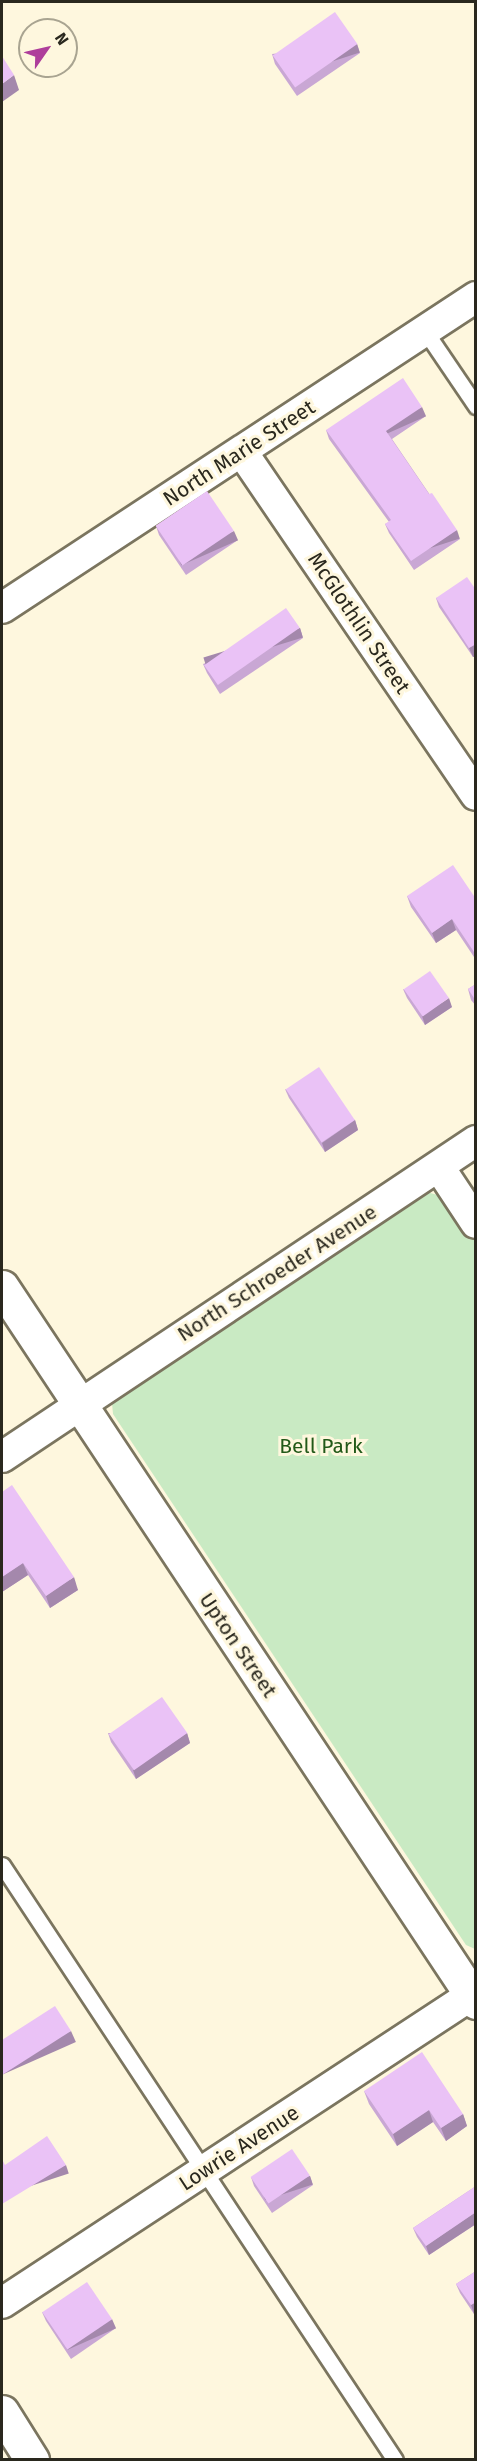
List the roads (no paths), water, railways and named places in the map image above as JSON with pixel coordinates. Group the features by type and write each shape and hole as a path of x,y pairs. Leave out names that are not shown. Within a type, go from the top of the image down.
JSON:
{"street":[{"name":"North Marie Street","path":"2,608 476,297"},
{"name":"McGlothlin Street","path":"242,452 476,795"},
{"name":"North Schroeder Avenue","path":"2,1457 78,1404 476,1141"},
{"path":"439,1167 476,1223"},
{"name":"Upton Street","path":"2,1287 474,1996"},
{"name":"Lowrie Avenue","path":"2,2303 474,1996"},
{"path":"2,2412 32,2460"}],"lane":[{"path":"424,331 476,406"},
{"path":"2,1865 395,2460"}],"park label":[{"name":"Bell Park","path":"321,1446"}]}
